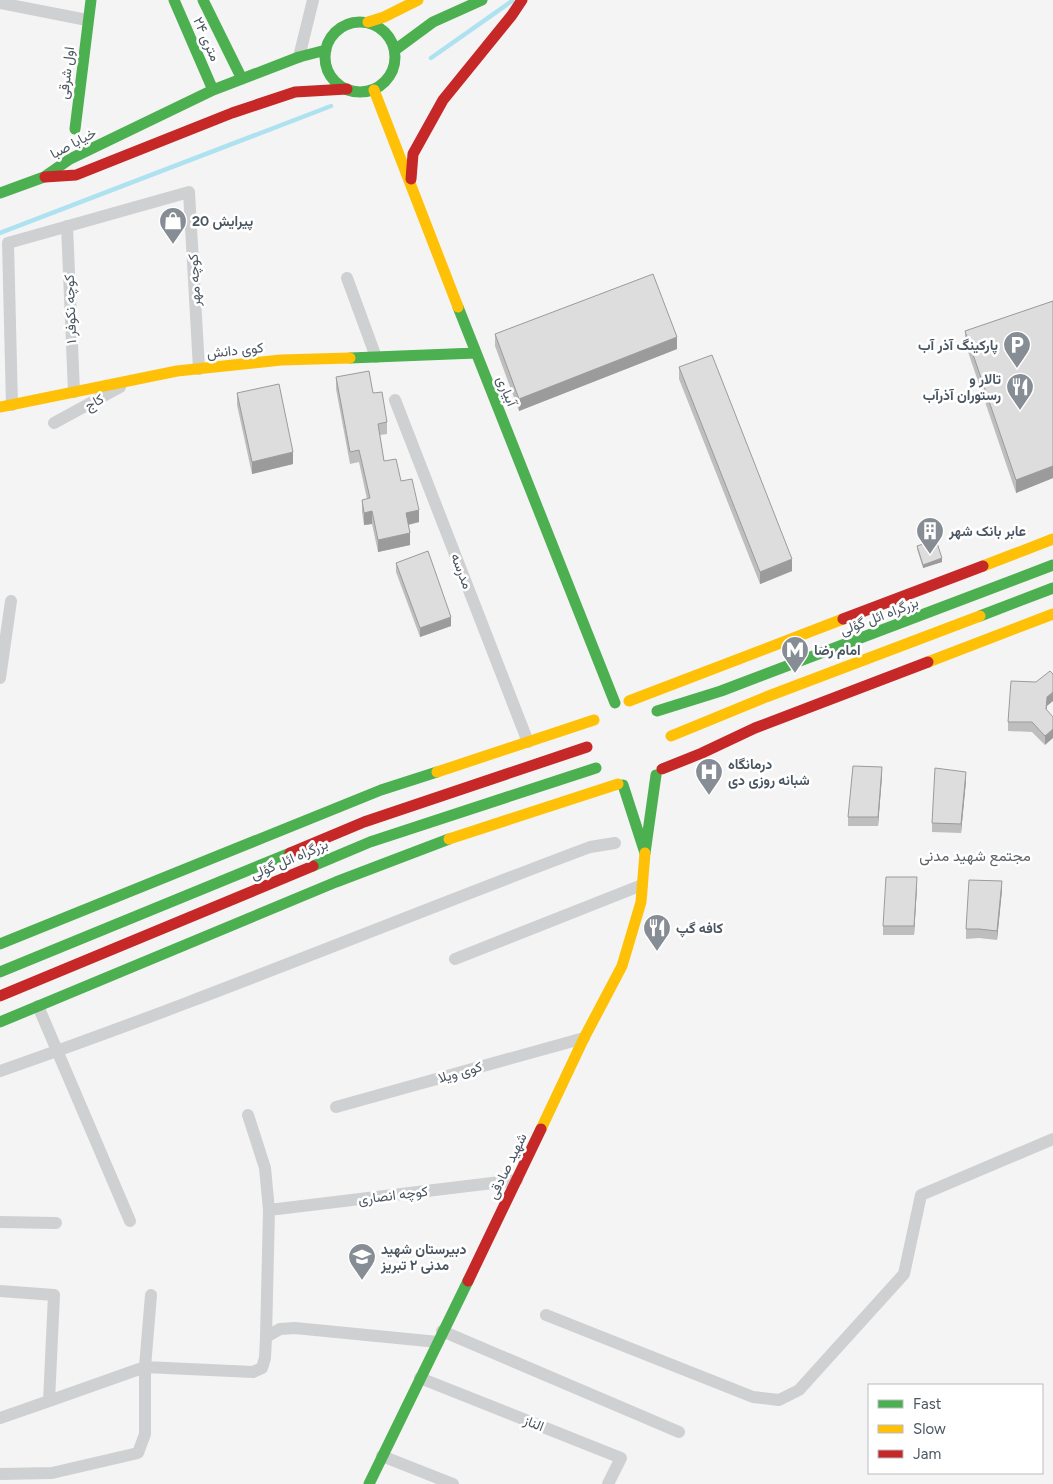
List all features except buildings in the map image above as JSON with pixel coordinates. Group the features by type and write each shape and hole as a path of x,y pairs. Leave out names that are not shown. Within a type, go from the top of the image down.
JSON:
{"main road":[{"name":"اول شرقی","path":"75,129 87,20 91,0"},
{"name":"۲۴ متری","path":"174,0 213,90"},
{"name":"۲۴ متری","path":"203,0 242,79"},
{"path":"368,22 386,32 393,42 395,64 393,71 385,83 374,90 360,92 347,90 331,76 326,64 326,50 331,38 340,28 355,22 368,22 384,17 418,0"},
{"path":"395,50 433,22 482,0"},
{"path":"410,183 413,154 443,100 522,0"},
{"name":"خیابا صبا","path":"44,177 70,159 213,90 299,57 326,50"},
{"name":"خیابا صبا","path":"44,177 76,175 232,112 295,92 347,90"},
{"name":"آبیاری","path":"374,90 615,703"},
{"path":"0,193 44,177"},
{"name":"کوی دانش","path":"6,406 177,371 281,360 476,353"},
{"path":"629,784 602,775 590,758 587,747 588,733 594,720 603,710 615,703 629,701 1053,539"},
{"name":"بزرگراه ائل گؤلی","path":"657,712 721,691 1053,565"},
{"path":"670,746 724,713 1053,588"},
{"path":"0,1022 345,879 468,832 629,784 755,728 1052,617"},
{"path":"629,701 639,702 657,712 666,723 670,746 659,772"},
{"path":"0,944 382,790 594,720"},
{"name":"بزرگراه ائل گؤلی","path":"0,972 364,822 587,747"},
{"name":"بزرگراه ائل گؤلی","path":"0,996 370,842 596,768"},
{"name":"شهید صادقی","path":"369,1484 584,1038 622,966 641,902 644,853 659,772"},
{"name":"شهید صادقی","path":"629,784 644,853"}],"street":[{"path":"299,57 313,0"},
{"path":"0,3 87,20"},
{"name":"کوچه مهر","path":"67,226 189,192 199,369"},
{"path":"6,406 8,243 67,226"},
{"name":"کوچه نکوفر ۱","path":"67,226 74,392"},
{"path":"347,278 376,357"},
{"name":"کاج","path":"54,423 134,380"},
{"name":"مدرسه","path":"396,400 528,742"},
{"path":"0,678 11,601"},
{"path":"0,1071 334,947 590,848 615,843"},
{"path":"455,960 642,885"},
{"path":"38,1006 130,1221"},
{"name":"کوی ویلا","path":"336,1107 584,1038"},
{"path":"0,1418 144,1367 253,1372 262,1368 266,1337 270,1210 265,1168 248,1115"},
{"path":"546,1315 753,1397 780,1400 799,1390 904,1274 921,1195 1053,1139"},
{"name":"کوچه انصاری","path":"270,1210 517,1180"},
{"path":"0,1222 56,1223"},
{"path":"0,1291 54,1295 49,1401"},
{"path":"0,1474 52,1472 138,1453 145,1434 144,1367 151,1295"},
{"path":"266,1337 280,1329 295,1328 440,1336 679,1432"},
{"name":"الناز","path":"420,1378 621,1458 608,1484"},
{"path":"382,1456 453,1484"}],"waterway":[{"path":"431,58 512,1"},
{"path":"0,233 331,106"}],"traffic: fast":[{"path":"75,129 91,0"},
{"path":"174,0 213,90"},
{"path":"203,0 242,79"},
{"path":"395,50 433,22 482,0"},
{"path":"353,22 367,22 380,28 389,37 395,50 395,57 393,70 385,82 367,92 353,92 340,86 331,77 325,64 325,50 331,37 340,28 353,22"},
{"path":"0,193 44,177 70,159 213,90 299,57 326,50"},
{"path":"458,307 615,703"},
{"path":"350,358 476,353"},
{"path":"657,711 721,691 1053,565"},
{"path":"980,616 1053,588"},
{"path":"313,866 370,842 596,768"},
{"path":"0,944 381,790 437,772"},
{"path":"623,785 645,853 656,775"},
{"path":"0,1022 336,882 449,839"},
{"path":"0,972 290,853"},
{"path":"369,1484 468,1281"}],"traffic: slow":[{"path":"368,22 384,17 418,0"},
{"path":"374,90 458,307"},
{"path":"0,407 177,371 281,360 350,358"},
{"path":"983,566 1053,539"},
{"path":"928,662 1053,614"},
{"path":"671,736 766,697 980,616"},
{"path":"629,701 843,619"},
{"path":"437,772 594,720"},
{"path":"449,839 618,784"},
{"path":"541,1129 584,1038 622,966 641,902 645,853"}],"traffic: jam":[{"path":"411,179 413,154 443,100 522,0"},
{"path":"45,177 76,175 232,113 295,92 347,89"},
{"path":"843,619 983,566"},
{"path":"662,769 755,728 928,662"},
{"path":"290,853 364,822 587,747"},
{"path":"0,996 313,866"},
{"path":"468,1281 541,1129"}],"place":[{"name":"پیرایش 20","path":"173,245"},
{"name":"پارکینگ آذر آب","path":"1017,369"},
{"name":"تالار و رستوران آذرآب","path":"1020,411"},
{"name":"عابر بانک شهر","path":"930,555"},
{"name":"امام رضا","path":"795,674"},
{"name":"درمانگاه شبانه روزی دی","path":"709,796"},
{"name":"کافه گپ","path":"657,952"},
{"name":"دبیرستان شهید مدنی ۲ تبریز","path":"362,1281"}],"district":[{"name":"مجتمع شهید مدنی","path":"975,856"}]}
